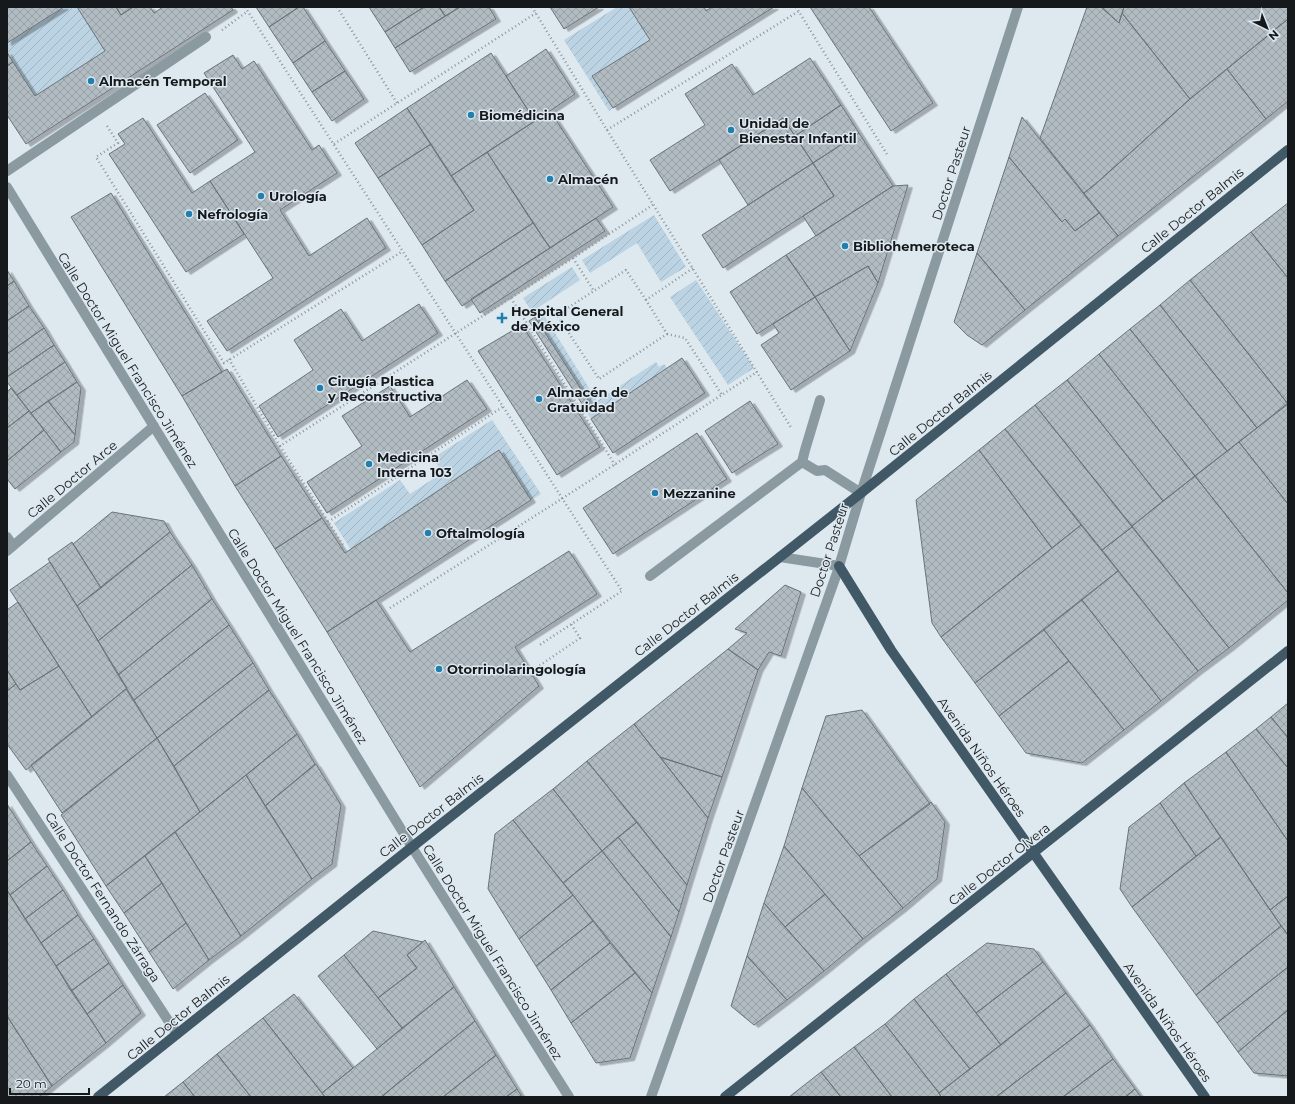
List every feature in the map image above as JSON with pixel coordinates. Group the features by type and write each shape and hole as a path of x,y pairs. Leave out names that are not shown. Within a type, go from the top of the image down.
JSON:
{"main road":[{"name":"Calle Doctor Balmis","path":"98,1097 861,493 1288,150"},
{"name":"Avenida Niños Héroes","path":"839,566 890,650 1205,1097"},
{"name":"Calle Doctor Olvera","path":"725,1097 1288,651"}],"street":[{"name":"Doctor Pasteur","path":"651,1097 839,566 861,493 1018,7"},
{"path":"7,172 206,36"},
{"name":"Calle Doctor Miguel Francisco Jiménez","path":"7,187 412,847 569,1097"},
{"path":"650,576 802,462 820,400"},
{"name":"Calle Doctor Arce","path":"10,548 154,426"},
{"path":"802,462 818,471 825,470 861,493"},
{"path":"7,537 10,548"},
{"path":"780,557 839,566"},
{"name":"Calle Doctor Fernando Zárraga","path":"7,775 177,1034"}],"path":[{"path":"245,7 622,591 538,646"},
{"path":"337,7 397,103"},
{"path":"532,7 805,450"},
{"path":"796,7 888,156"},
{"path":"220,32 248,11"},
{"path":"607,130 799,11"},
{"path":"334,144 536,13"},
{"path":"98,111 118,143 96,157 224,363 403,251"},
{"path":"280,446 573,258 654,204"},
{"path":"573,258 594,291"},
{"path":"646,300 693,268"},
{"path":"667,334 599,379 557,315 626,270 667,334 685,338 722,395"},
{"path":"511,298 615,465"},
{"path":"229,359 280,446 343,545"},
{"path":"390,608 615,465 757,372"},
{"path":"328,522 504,406"},
{"path":"533,670 580,638 570,624"}],"shaded area":[{"path":"64,7 77,7 105,51 35,96 7,52 7,43"},
{"path":"617,7 629,7 650,40 593,76 613,108 609,111 564,40"},
{"path":"654,215 686,267 661,282 637,243 590,273 582,260"},
{"path":"572,267 580,280 539,307 597,401 656,362 659,367 664,364 667,368 591,419 584,407 590,403 523,298"},
{"path":"696,280 754,368 728,385 670,297"},
{"path":"492,420 541,494 531,500 499,450 351,550 334,523 400,480 410,494 442,473 433,458"}],"building":[{"path":"7,7 64,7 7,43"},
{"name":"Almacén Temporal","path":"77,7 116,7 121,15 133,7 150,7 154,13 163,7 231,7 233,10 26,144 7,115 7,66 13,62 35,96 105,51"},
{"path":"116,7 133,7 121,15"},
{"path":"256,7 299,7 269,27"},
{"path":"299,7 303,7 325,41 293,63 269,27"},
{"path":"369,7 424,7 385,32"},
{"path":"424,7 439,7 445,16 395,48 385,32"},
{"path":"439,7 460,7 445,16"},
{"path":"460,7 489,7 496,19 410,72 395,48"},
{"path":"550,7 599,7 564,29"},
{"path":"629,7 704,7 706,11 712,7 774,7 613,108 592,76 650,40"},
{"path":"810,7 869,7 933,103 891,131"},
{"path":"1087,7 1101,7 1119,23 1122,13 1190,99 1084,193 1040,138"},
{"path":"1101,7 1124,7 1119,23"},
{"path":"1124,7 1288,7 1288,19 1190,99 1122,13"},
{"path":"1288,19 1288,101 1266,119 1227,69"},
{"path":"325,41 345,71 312,92 293,63"},
{"path":"546,49 575,94 535,121 506,76"},
{"path":"7,52 13,62 7,66"},
{"name":"Biomédicina","path":"491,53 535,121 451,176 407,108"},
{"name":"Urología","path":"233,55 242,69 254,61 312,150 319,145 337,173 280,210 309,256 367,218 386,248 227,351 207,321 273,278 210,181 255,152 204,73"},
{"name":"Unidad de Bienestar Infantil","path":"810,58 841,105 795,136 783,118 670,191 650,160 705,125 685,94 732,64 753,95"},
{"path":"1227,69 1266,119 1118,236 1084,193 1190,99"},
{"path":"345,71 364,99 332,121 312,92"},
{"path":"205,93 238,140 190,173 157,125"},
{"path":"841,105 859,133 813,163 795,136"},
{"path":"407,108 431,144 378,178 355,143"},
{"name":"Almacén","path":"550,111 613,207 550,248 487,152"},
{"path":"1022,117 1099,213 1075,231 1065,219 1062,222 1009,157"},
{"name":"Nefrología","path":"143,118 192,193 210,181 244,234 186,272 109,154 125,144 118,134"},
{"path":"783,118 813,163 748,205 719,160"},
{"path":"859,133 893,186 816,236 803,216 834,196 813,163"},
{"path":"431,144 474,210 422,245 378,178"},
{"path":"487,152 533,223 445,281 422,245 474,210 451,176"},
{"path":"1009,157 1062,222 1065,219 1075,231 1099,213 1118,236 1025,310 977,253"},
{"path":"813,163 834,196 723,268 702,235"},
{"name":"Bibliohemeroteca","path":"908,185 878,283 868,266 815,297 786,255 893,186"},
{"path":"111,193 222,372 182,396 71,217"},
{"path":"1288,203 1288,278 1251,232"},
{"path":"596,218 605,231 480,313 471,299"},
{"path":"533,223 550,248 462,306 445,281"},
{"path":"1251,232 1288,278 1288,404 1190,280"},
{"path":"977,253 1025,310 982,345 967,335 954,322"},
{"path":"786,255 815,297 757,334 730,292"},
{"path":"868,266 878,283 850,351 815,297"},
{"path":"7,270 14,281 7,286"},
{"path":"1190,280 1288,404 1257,428 1160,305"},
{"path":"14,281 29,306 7,321 7,286"},
{"path":"815,297 850,351 791,390 761,345 779,333 773,324"},
{"name":"Cirugía Plastica y Reconstructiva","path":"419,304 438,333 278,437 259,406 313,370 294,340 341,309 362,341"},
{"path":"1160,305 1257,428 1227,451 1130,329"},
{"path":"29,306 44,328 7,354 7,321"},
{"path":"535,317 590,403 584,407 529,321"},
{"name":"Almacén de Gratuidad","path":"522,325 600,447 557,475 478,351"},
{"path":"44,328 54,345 7,377 7,354"},
{"path":"1130,329 1227,451 1195,476 1099,354"},
{"path":"54,345 65,362 17,395 7,382 7,377"},
{"path":"1099,354 1195,476 1163,501 1067,380"},
{"path":"682,358 705,393 613,453 591,419"},
{"path":"65,362 77,382 31,413 17,395"},
{"path":"227,369 281,456 235,486 182,396"},
{"name":"Medicina Interna 103","path":"467,380 487,409 327,513 307,482 362,446 342,416 390,386 410,417"},
{"path":"1067,380 1163,501 1132,526 1035,405"},
{"path":"77,382 81,388 75,435 48,401"},
{"path":"11,388 29,411 7,428 7,392"},
{"path":"48,401 75,435 74,442 61,452 31,413"},
{"path":"750,401 778,444 732,473 705,431"},
{"path":"1288,403 1288,504 1239,442"},
{"path":"1035,405 1132,527 1102,550 1005,429"},
{"path":"29,411 44,430 7,461 7,428"},
{"path":"1005,429 1081,525 1052,548 979,450"},
{"path":"44,430 61,452 15,489 7,479 7,461"},
{"name":"Mezzanine","path":"697,433 727,479 613,554 583,508"},
{"path":"1239,442 1288,504 1288,593 1195,476"},
{"name":"Oftalmología","path":"499,450 531,500 327,632 275,549 322,518 345,553"},
{"path":"979,450 1052,548 941,637 932,623 916,500"},
{"path":"281,456 322,518 275,549 235,486"},
{"path":"1195,476 1288,593 1288,600 1229,648 1132,526"},
{"path":"112,512 164,521 170,532 101,588 73,544"},
{"path":"1081,525 1118,571 975,683 941,637"},
{"path":"1132,527 1229,648 1198,671 1102,550"},
{"path":"170,532 192,565 98,641 77,606"},
{"path":"72,542 101,588 77,606 48,559"},
{"name":"Otorrinolaringología","path":"569,551 597,594 515,647 539,686 420,787 327,632 376,600 410,652"},
{"path":"50,562 127,688 92,717 10,590"},
{"path":"192,565 212,599 118,675 98,641"},
{"path":"1118,571 1198,671 1161,701 1082,600"},
{"path":"785,585 801,592 781,656 769,652 758,670 728,649 747,633 735,629"},
{"path":"212,599 229,625 134,700 118,675"},
{"path":"1082,600 1161,701 1124,730 1044,630"},
{"path":"18,602 59,666 20,690 7,670 7,610"},
{"path":"229,625 253,663 157,738 134,700"},
{"path":"1044,630 1069,661 999,716 975,683"},
{"path":"728,649 758,670 722,777 660,757 634,724"},
{"path":"1069,661 1124,730 1082,763 1026,753 999,716"},
{"path":"253,663 269,690 174,766 157,738"},
{"path":"59,666 92,717 26,770 7,744 7,691 16,684 20,690"},
{"path":"7,670 16,684 7,691"},
{"path":"126,689 157,738 62,813 31,765"},
{"path":"269,690 297,734 200,812 174,766"},
{"path":"1288,703 1288,738 1271,717"},
{"path":"862,710 930,804 859,856 802,788 826,716"},
{"path":"1271,717 1288,738 1288,768 1256,729"},
{"path":"634,724 708,818 687,885 587,761"},
{"path":"1256,729 1288,768 1288,841 1226,752"},
{"path":"297,734 315,764 265,806 246,775"},
{"path":"157,738 200,812 106,886 61,815"},
{"path":"1226,752 1288,841 1288,896 1270,910 1184,783"},
{"path":"660,757 722,777 708,818"},
{"path":"587,761 637,822 602,851 553,789"},
{"path":"316,764 341,805 332,864 312,879 265,806"},
{"path":"246,775 312,879 241,936 175,832"},
{"path":"1184,783 1221,837 1196,856 1160,803"},
{"path":"802,788 903,908 863,939 784,846"},
{"path":"553,789 602,851 563,883 513,820"},
{"path":"931,802 945,822 937,879 903,908 859,856"},
{"path":"1160,803 1196,856 1132,907 1120,889 1129,827"},
{"path":"7,804 31,842 7,861"},
{"path":"513,820 573,895 519,939 488,889 495,834"},
{"path":"637,822 687,885 679,912 618,837"},
{"path":"175,832 241,936 209,960 145,856"},
{"path":"618,837 679,912 671,937 602,851"},
{"path":"1221,837 1281,926 1196,995 1132,907"},
{"path":"31,842 47,866 10,895 7,890 7,861"},
{"path":"784,846 825,894 785,927 764,903"},
{"path":"602,851 671,937 652,993 563,883"},
{"path":"145,856 162,883 124,913 106,886"},
{"path":"47,866 63,890 25,919 10,895"},
{"path":"162,883 186,923 149,952 124,913"},
{"path":"7,890 106,1043 52,1086 7,1016"},
{"path":"63,890 78,915 41,943 25,919"},
{"path":"825,894 863,939 824,971 785,927"},
{"path":"573,895 593,921 536,966 519,939"},
{"path":"1288,896 1288,935 1270,910"},
{"path":"764,903 824,971 787,1000 747,956"},
{"path":"78,915 94,939 56,966 41,943"},
{"path":"593,921 610,943 551,990 536,966"},
{"path":"186,923 209,960 173,989 149,952"},
{"path":"1281,926 1288,935 1288,967 1217,1023 1196,995"},
{"path":"373,931 423,942 407,955 417,968 378,998 344,955"},
{"path":"94,939 109,963 71,991 56,966"},
{"path":"425,940 454,987 402,1028 378,998 417,968 407,955"},
{"path":"610,943 635,973 571,1023 551,990"},
{"path":"987,943 1034,949 1043,962 976,1013 946,974"},
{"path":"344,955 402,1028 377,1049 318,976"},
{"path":"747,956 787,1000 754,1025 731,1006"},
{"path":"1043,962 1066,993 1001,1045 976,1013"},
{"path":"109,963 123,985 87,1014 71,991"},
{"path":"1288,967 1288,1010 1238,1052 1217,1023"},
{"path":"635,973 652,993 630,1058 596,1063 571,1023"},
{"path":"946,974 1001,1045 970,1069 914,999"},
{"path":"123,985 141,1013 106,1043 87,1014"},
{"path":"454,987 475,1021 381,1097 325,1097 322,1093"},
{"path":"1066,993 1090,1025 996,1097 941,1097 939,1093"},
{"path":"294,994 353,1068 322,1093 263,1018"},
{"path":"914,999 970,1069 939,1093 885,1024"},
{"path":"1288,1010 1288,1076 1254,1073 1238,1052"},
{"path":"7,1016 52,1086 39,1097 7,1097"},
{"path":"263,1018 325,1097 251,1097 217,1054"},
{"path":"475,1021 496,1055 443,1097 381,1097"},
{"path":"885,1024 941,1097 892,1097 854,1047"},
{"path":"1090,1025 1113,1059 1063,1097 996,1097"},
{"path":"854,1047 892,1097 841,1097 821,1072"},
{"path":"217,1054 251,1097 195,1097 183,1082"},
{"path":"496,1055 517,1089 506,1097 443,1097"},
{"path":"1113,1059 1135,1089 1125,1097 1063,1097"},
{"path":"821,1072 841,1097 789,1097"},
{"path":"183,1082 195,1097 164,1097"},
{"path":"517,1089 522,1097 506,1097"},
{"path":"1135,1089 1141,1097 1125,1097"}],"place":[{"name":"Almacén Temporal","path":"91,81"},
{"name":"Biomédicina","path":"471,115"},
{"name":"Unidad de Bienestar Infantil","path":"731,130"},
{"name":"Almacén","path":"550,179"},
{"name":"Urología","path":"261,196"},
{"name":"Nefrología","path":"189,214"},
{"name":"Bibliohemeroteca","path":"845,246"},
{"name":"Hospital General de México","path":"502,318"},
{"name":"Cirugía Plastica y Reconstructiva","path":"320,388"},
{"name":"Almacén de Gratuidad","path":"539,399"},
{"name":"Medicina Interna 103","path":"369,464"},
{"name":"Mezzanine","path":"655,493"},
{"name":"Oftalmología","path":"428,533"},
{"name":"Otorrinolaringología","path":"439,669"}]}
